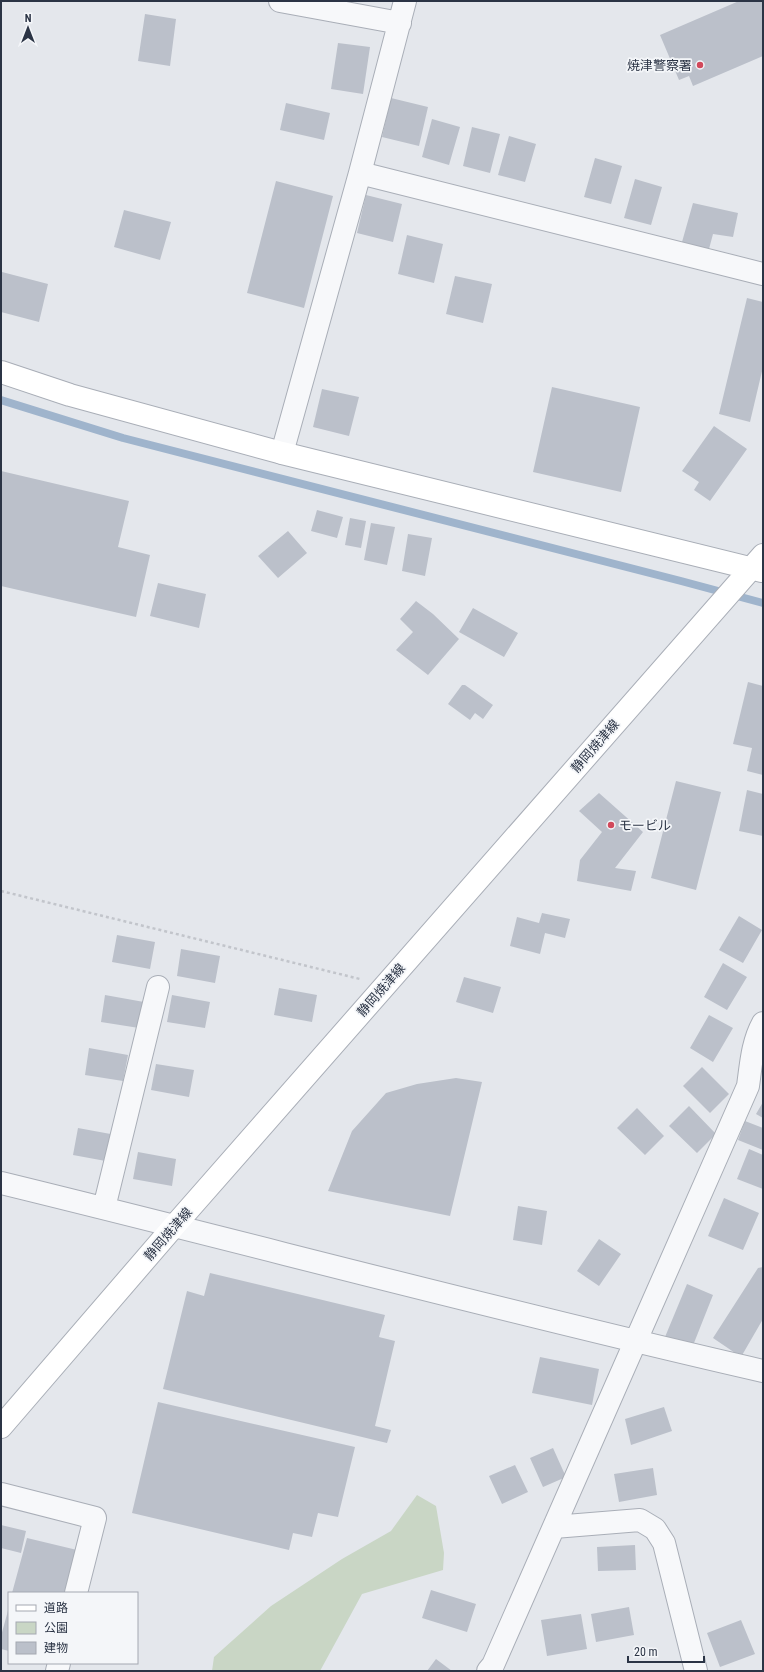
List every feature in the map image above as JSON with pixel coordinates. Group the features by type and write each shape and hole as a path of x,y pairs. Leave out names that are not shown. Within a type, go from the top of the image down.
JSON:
{"main road":[{"path":"1,372 70,395 282,453 759,565"},
{"name":"静岡焼津線","path":"1,1427 385,985 759,565"}],"street":[{"path":"280,1 400,23"},
{"path":"282,453 360,173 405,1"},
{"path":"360,173 763,274"},
{"path":"104,1208 158,987"},
{"path":"488,1671 493,1665 748,1086 757,1033 763,1023"},
{"path":"1,1183 175,1225 636,1342 763,1371"},
{"path":"1,1494 95,1518 76,1592"},
{"path":"554,1527 640,1520 655,1529 664,1543 696,1671"}],"path":[{"path":"1,891 385,985"}],"green space":[{"path":"417,1495 436,1506 444,1553 443,1570 362,1594 320,1671 212,1671 214,1657 271,1606 342,1559 391,1531"}],"building":[{"path":"739,1 763,1 763,56 693,86 689,76 679,80 660,35"},
{"path":"145,14 176,19 170,66 138,61"},
{"path":"338,43 370,47 363,94 331,89"},
{"path":"391,98 428,107 419,146 382,137"},
{"path":"286,103 330,113 324,140 280,130"},
{"path":"432,119 460,127 449,165 422,157"},
{"path":"472,127 500,134 490,173 463,166"},
{"path":"509,136 536,144 525,182 498,175"},
{"path":"595,158 622,166 611,204 584,197"},
{"path":"635,179 662,187 651,225 624,218"},
{"path":"276,181 333,196 304,308 247,293"},
{"path":"366,195 402,204 393,242 357,233"},
{"path":"693,203 738,213 733,237 713,234 709,249 682,242"},
{"path":"124,210 171,222 160,260 114,247"},
{"path":"407,235 443,244 434,283 398,274"},
{"path":"2,272 48,284 39,322 1,312"},
{"path":"455,276 492,284 483,323 446,314"},
{"path":"747,298 763,302 763,367 750,422 719,414"},
{"path":"552,387 640,407 621,492 533,472"},
{"path":"322,389 359,397 349,436 313,427"},
{"path":"714,426 747,449 710,501 694,490 699,482 682,471"},
{"path":"1,471 129,501 118,547 150,555 136,617 1,586"},
{"path":"317,510 343,517 337,538 311,531"},
{"path":"350,518 366,521 361,548 345,545"},
{"path":"371,523 395,527 387,565 364,560"},
{"path":"288,531 307,553 278,578 258,556"},
{"path":"408,534 432,538 425,576 402,571"},
{"path":"158,583 206,594 199,628 150,616"},
{"path":"416,601 433,614 459,639 428,675 396,650 413,632 400,619"},
{"path":"473,608 518,633 504,657 459,632"},
{"path":"748,682 763,686 763,775 747,771 752,748 733,744"},
{"path":"462,685 465,685 493,705 483,719 475,713 470,720 448,704"},
{"path":"676,781 721,792 696,890 651,878"},
{"path":"747,790 763,794 763,836 739,831"},
{"path":"599,793 643,832 615,868 636,871 631,891 577,881 580,860 602,832 579,811"},
{"path":"542,913 570,919 565,938 545,933 540,954 510,946 517,917 539,923"},
{"path":"739,916 762,930 743,963 719,950"},
{"path":"117,935 155,942 150,969 112,962"},
{"path":"181,949 220,956 215,983 177,976"},
{"path":"723,963 747,977 727,1010 704,997"},
{"path":"464,977 501,987 493,1013 456,1002"},
{"path":"279,988 317,995 312,1022 274,1015"},
{"path":"105,995 144,1002 139,1028 101,1022"},
{"path":"172,995 210,1002 205,1028 167,1022"},
{"path":"709,1015 733,1028 713,1062 690,1048"},
{"path":"89,1048 128,1055 123,1081 85,1075"},
{"path":"156,1064 194,1070 189,1097 151,1090"},
{"path":"702,1067 729,1094 710,1113 683,1086"},
{"path":"456,1078 482,1082 450,1216 328,1191 352,1131 386,1093 417,1084"},
{"path":"763,1102 763,1118 756,1114"},
{"path":"689,1106 716,1134 697,1153 669,1126"},
{"path":"637,1108 664,1136 645,1155 617,1128"},
{"path":"745,1121 763,1128 763,1150 738,1140"},
{"path":"78,1128 116,1135 111,1162 73,1155"},
{"path":"749,1149 763,1155 763,1189 737,1179"},
{"path":"138,1152 176,1159 172,1186 133,1179"},
{"path":"724,1198 759,1213 743,1250 708,1236"},
{"path":"518,1206 547,1211 542,1245 513,1240"},
{"path":"599,1239 621,1254 599,1286 577,1271"},
{"path":"763,1267 763,1319 741,1357 713,1338 758,1268"},
{"path":"210,1273 385,1315 379,1337 395,1341 375,1426 391,1430 387,1443 163,1389 187,1291 204,1296"},
{"path":"687,1284 713,1295 692,1348 665,1337"},
{"path":"540,1357 599,1369 592,1405 532,1393"},
{"path":"158,1402 355,1447 338,1517 318,1513 312,1537 293,1533 289,1550 132,1513"},
{"path":"664,1407 672,1431 631,1445 625,1419"},
{"path":"553,1448 566,1477 543,1487 530,1458"},
{"path":"515,1465 528,1492 502,1504 489,1476"},
{"path":"653,1468 657,1495 619,1502 614,1474"},
{"path":"1,1525 26,1531 21,1553 1,1548"},
{"path":"27,1538 77,1550 65,1592 12,1592"},
{"path":"635,1545 636,1570 598,1571 597,1547"},
{"path":"431,1590 476,1604 467,1632 422,1618"},
{"path":"629,1607 634,1635 596,1642 591,1614"},
{"path":"8,1611 8,1651 1,1649 1,1636"},
{"path":"581,1614 587,1649 547,1656 541,1620"},
{"path":"741,1620 755,1654 720,1667 707,1633"},
{"path":"436,1659 452,1671 427,1671"}],"waterway":[{"path":"1,400 123,438 763,603"}],"place":[{"name":"焼津警察署","path":"700,65"},
{"name":"モービル","path":"611,825"}]}
